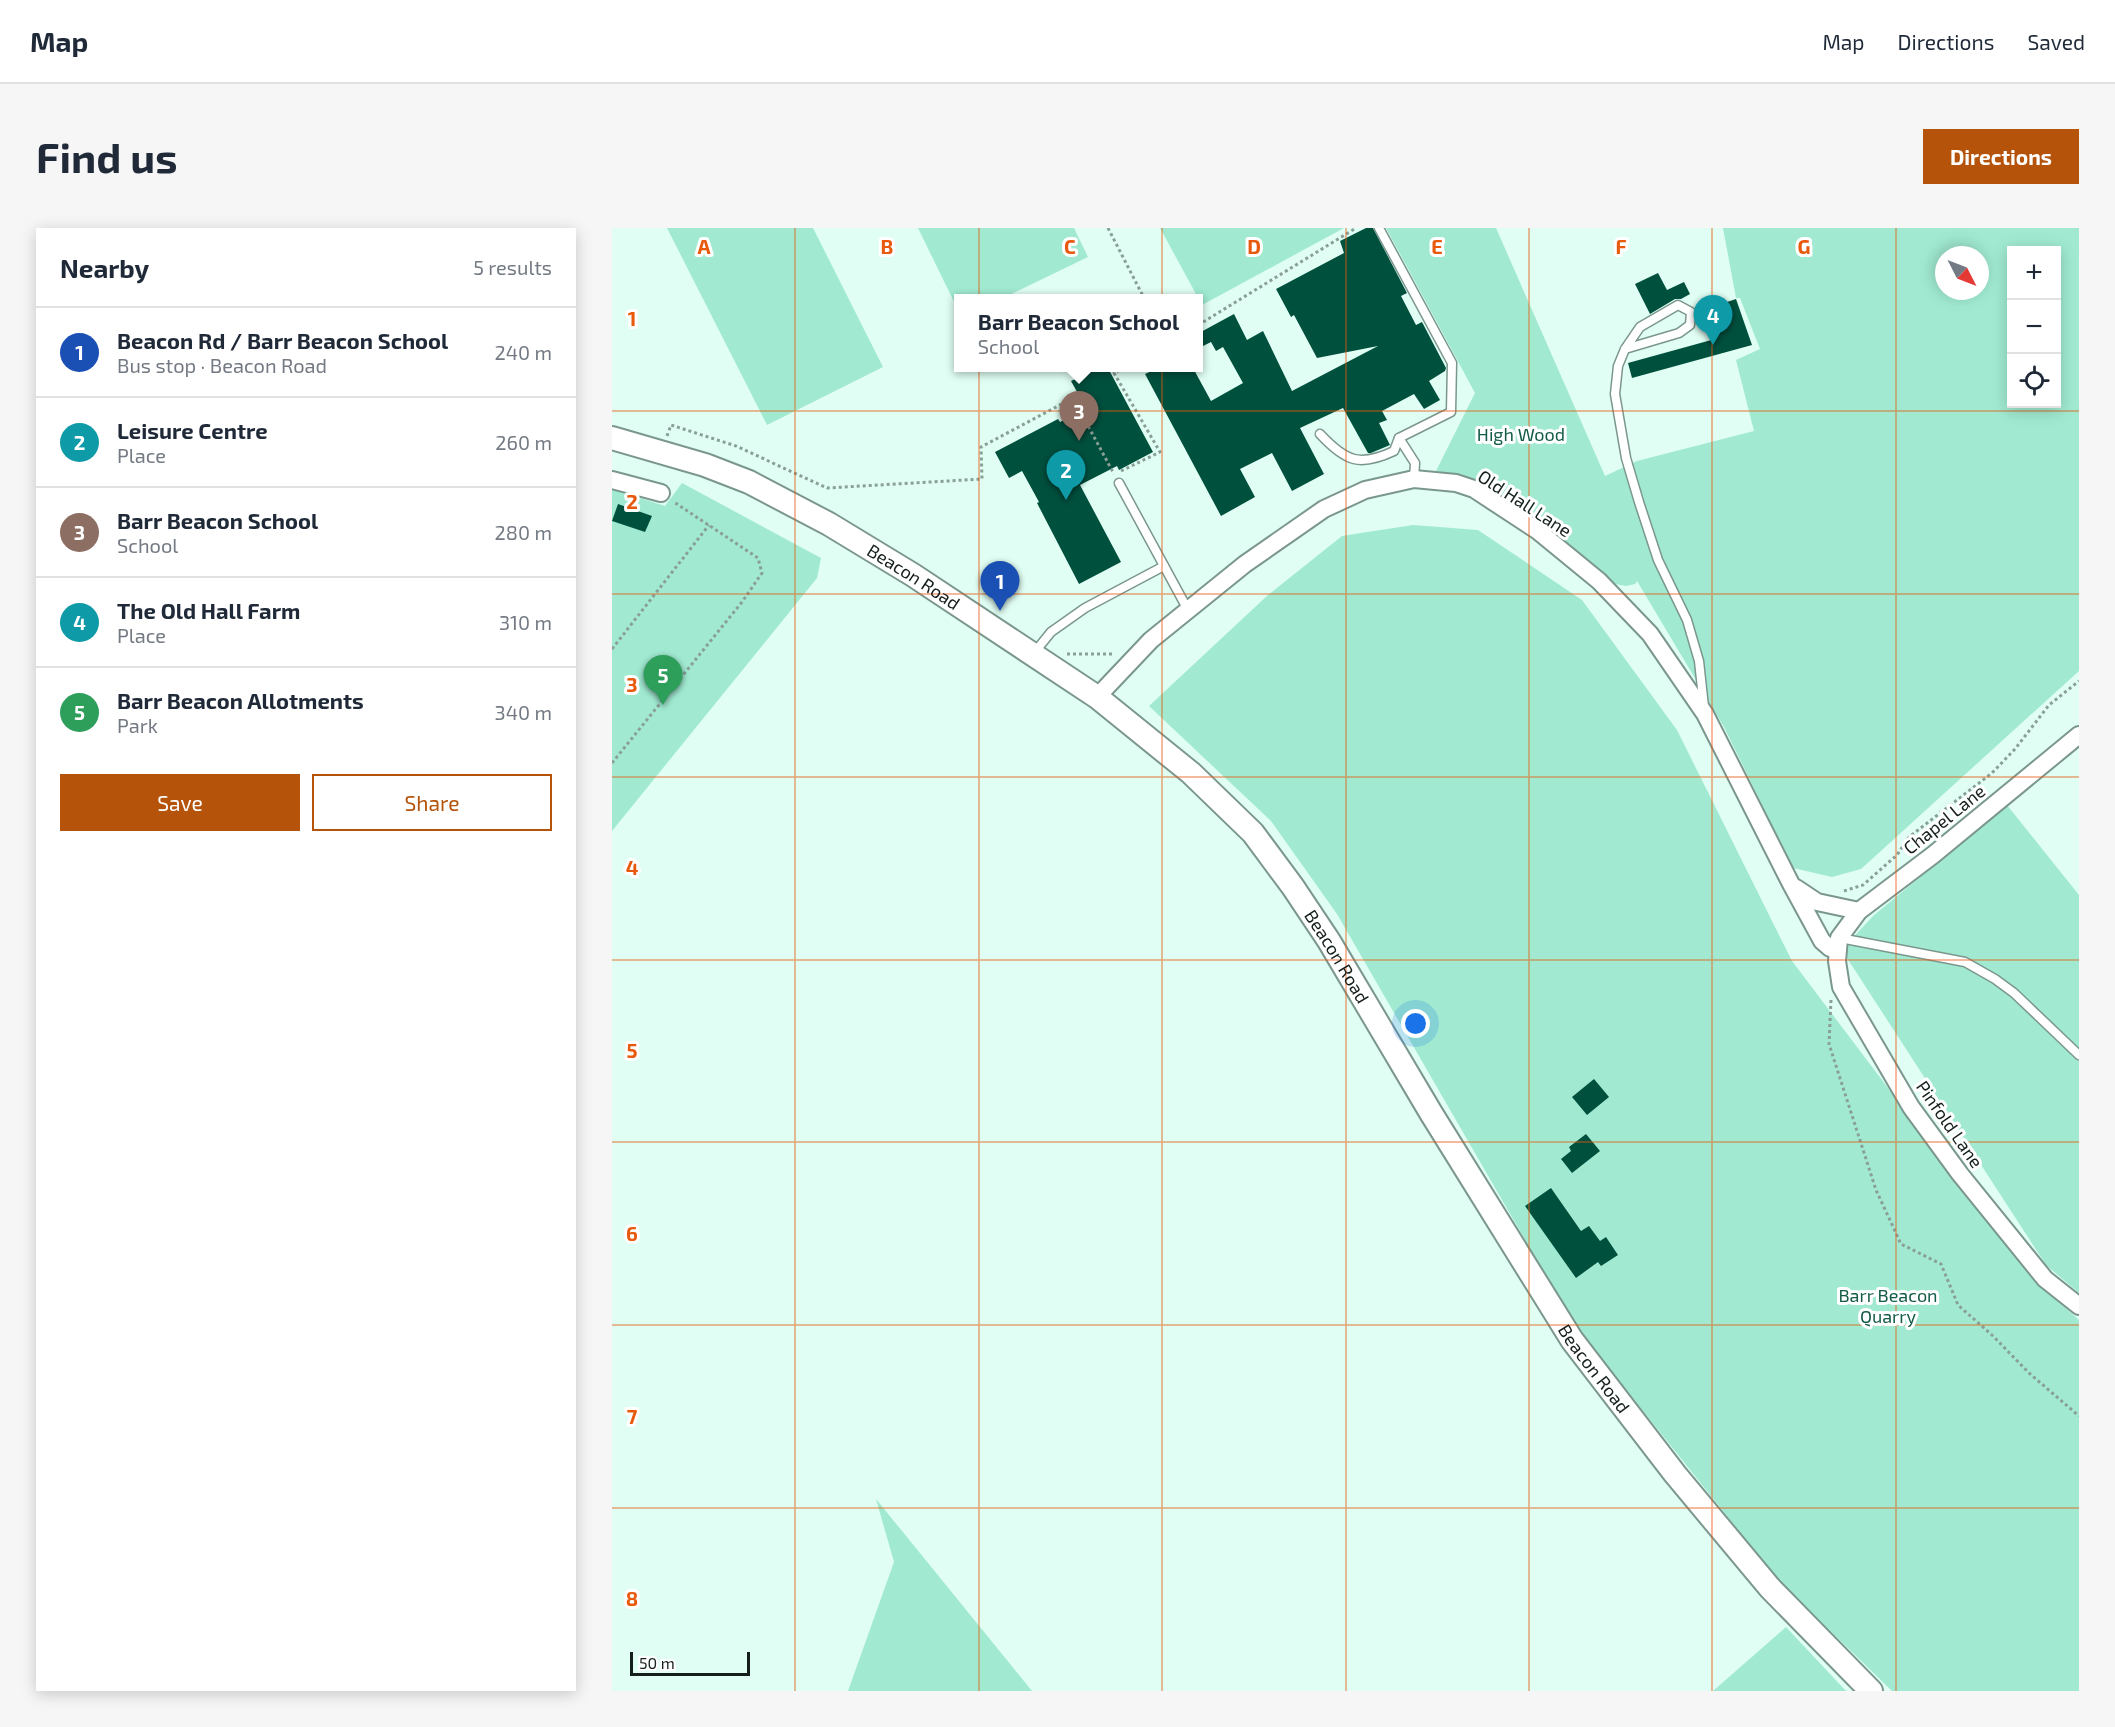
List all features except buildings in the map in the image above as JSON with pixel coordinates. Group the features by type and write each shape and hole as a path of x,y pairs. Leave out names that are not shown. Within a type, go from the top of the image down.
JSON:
{"main road":[{"name":"Beacon Road","path":"612,438 705,465 749,482 1039,645 1097,697 1191,773 1253,833 1293,886 1329,941 1431,1113 1572,1340 1675,1474 1770,1588 1871,1691"}],"street":[{"name":"Old Hall Lane","path":"1097,697 1152,640 1188,610 1245,564 1324,509 1365,490 1414,479 1456,483 1474,489 1538,531 1599,581 1650,634 1704,714 1822,941 1830,948 1838,943"},
{"path":"612,480 661,493"},
{"name":"Chapel Lane","path":"1838,943 1859,911 1933,855 2079,735"},
{"name":"Old Hall Lane","path":"1791,884 1816,902 1859,911"},
{"name":"Pinfold Lane","path":"1838,943 1837,961 1841,987 1911,1107 1960,1174 2045,1279 2079,1306"}],"lane":[{"path":"1320,434 1333,448 1360,461 1377,459 1394,451 1399,438 1450,412 1452,363 1379,228"},
{"path":"1625,348 1679,333 1690,325 1691,312 1678,304 1640,327 1625,348 1618,366 1615,394 1626,458 1658,560 1687,620 1699,662 1704,714"},
{"path":"1399,438 1415,463 1414,479"},
{"path":"1117,479 1188,610"},
{"path":"1039,645 1051,632 1086,608 1164,566"},
{"path":"1838,943 1965,962 2014,993 2079,1055"}],"path":[{"path":"1108,228 1142,294"},
{"path":"1203,322 1356,228"},
{"path":"666,438 671,425 736,446 827,488 982,479 981,447 1073,398 1117,479 1160,452 1114,373 1116,372"},
{"path":"612,763 742,602 762,573 758,558 661,493"},
{"path":"612,649 709,525"},
{"path":"1039,645 1065,654 1138,654"},
{"path":"1838,893 1863,885 1897,855 1909,837 1992,773 2015,749 2049,705 2079,681"},
{"path":"1841,987 1830,1002 1829,1044 1876,1190 1901,1245 1941,1264 1958,1305 2079,1416"}],"green space":[{"path":"667,228 813,228 883,367 767,425"},
{"path":"918,228 1074,228 1088,257 1011,294 954,294 954,302"},
{"path":"1160,228 1344,228 1203,304 1203,294 1196,294"},
{"name":"High Wood","path":"1386,228 1496,228 1605,476 1637,461 1754,431 1736,360 1760,349 1740,298 1736,298 1723,228 2079,228 2079,671 1861,869 1832,877 1793,868 1724,727 1637,581 1635,584 1626,586 1610,583 1556,534 1491,487 1436,471 1475,393"},
{"path":"682,483 821,558 817,578 612,831 612,489 665,506"},
{"name":"Barr Beacon Quarry","path":"1413,525 1478,530 1582,600 1677,730 1792,961 2031,1277 2079,1320 2079,1691 1892,1691 1779,1581 1583,1336 1558,1297 1337,914 1271,821 1149,706 1268,595 1342,536"},
{"path":"2007,805 2079,895 2079,1293 2046,1265 1847,958 1847,944 1873,916"},
{"path":"876,1499 1032,1691 848,1691 894,1562"},
{"path":"1786,1627 1846,1691 1713,1691"}],"place":[{"name":"The Old Hall Farm","path":"1713,345"},
{"name":"Barr Beacon School","path":"1079,441"},
{"name":"Leisure Centre","path":"1066,500"},
{"name":"Beacon Rd / Barr Beacon School","path":"1000,611"},
{"name":"Barr Beacon Allotments","path":"663,705"}]}
